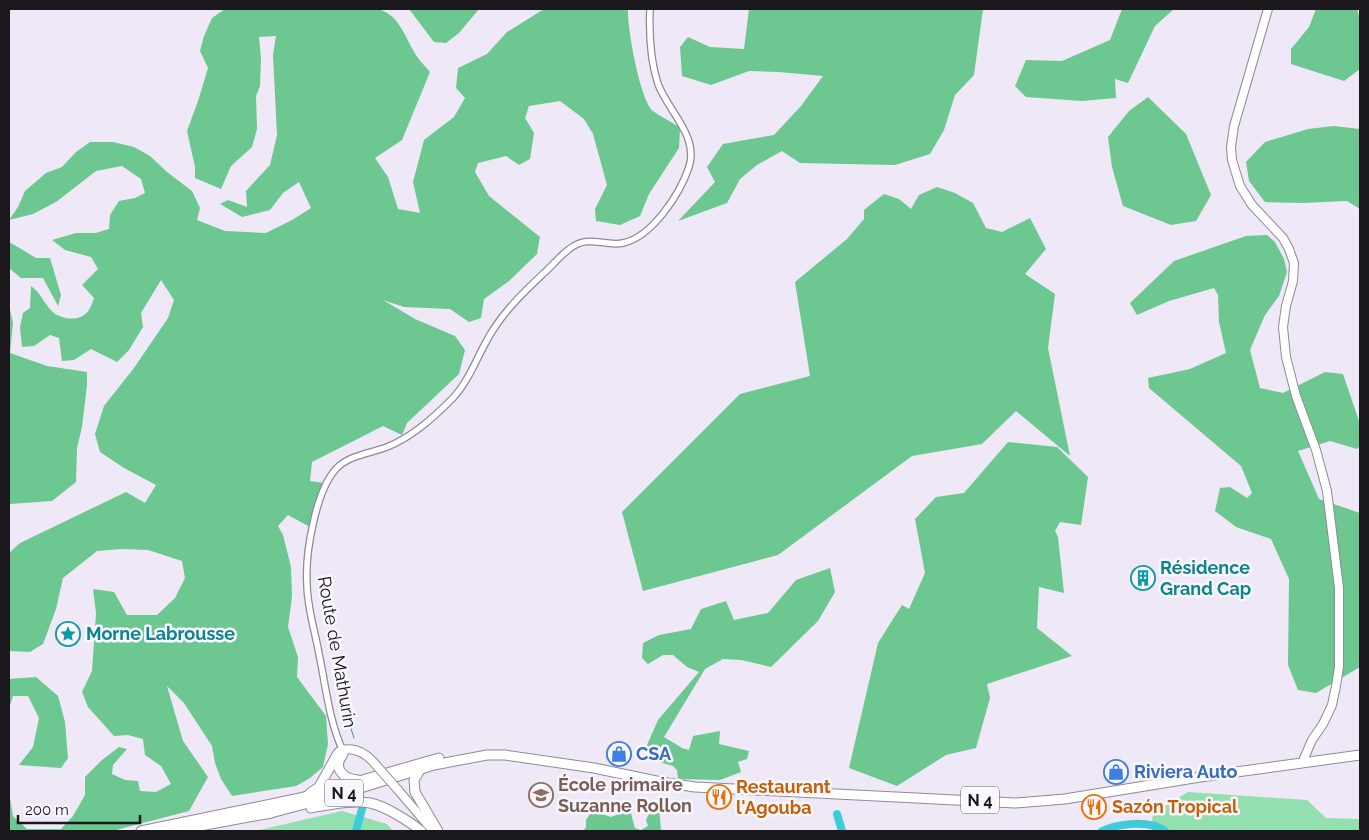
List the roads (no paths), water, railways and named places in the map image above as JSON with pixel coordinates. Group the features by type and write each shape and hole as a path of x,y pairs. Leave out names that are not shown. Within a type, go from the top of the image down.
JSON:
{"highway":[{"path":"346,750 339,759 342,773 346,778 361,780"},
{"path":"275,804 316,790 338,753 346,750"},
{"name":"N 4","path":"141,831 275,804 324,792 434,759 496,751 516,751 546,756 713,788 1020,801 1119,790"},
{"name":"N 4","path":"173,831 267,814 461,759 487,755 506,755 594,768 695,788 996,803 1061,801 1065,809 1067,801 1078,797 1200,777 1360,755"},
{"path":"421,770 414,780 414,787 430,827"},
{"path":"267,814 350,802 364,802 378,806 413,825 430,827"}],"main road":[{"path":"1268,9 1234,126 1231,147 1232,160 1240,186 1252,205 1290,248 1294,264 1293,281 1286,306 1284,327 1285,350 1296,396 1316,450 1325,484 1340,588 1339,667 1332,705 1323,724 1312,740 1302,763"},
{"path":"346,750 368,756 430,827"}],"street":[{"name":"Route de Mathurin","path":"346,750 332,722 306,585 312,527 326,486 331,474 344,462 402,441 427,422 453,398 471,374 491,332 504,313 513,302 568,250 583,242 621,244 638,238 654,225 667,207 688,170 691,152 685,131 668,104 657,81 649,35 650,9"}],"waterway":[{"path":"336,662 345,710 354,738"},
{"path":"356,831 362,809"},
{"path":"837,814 842,831"},
{"path":"1102,831 1117,826 1134,824 1151,825 1165,831"}],"place":[{"name":"Résidence Grand Cap","path":"1143,578"},
{"name":"Morne Labrousse","path":"68,634"},
{"name":"CSA","path":"619,754"},
{"name":"Riviera Auto","path":"1116,772"},
{"name":"École primaire Suzanne Rollon","path":"541,795"},
{"name":"Restaurant l'Agouba","path":"719,797"},
{"name":"Sazón Tropical","path":"1094,807"}]}
